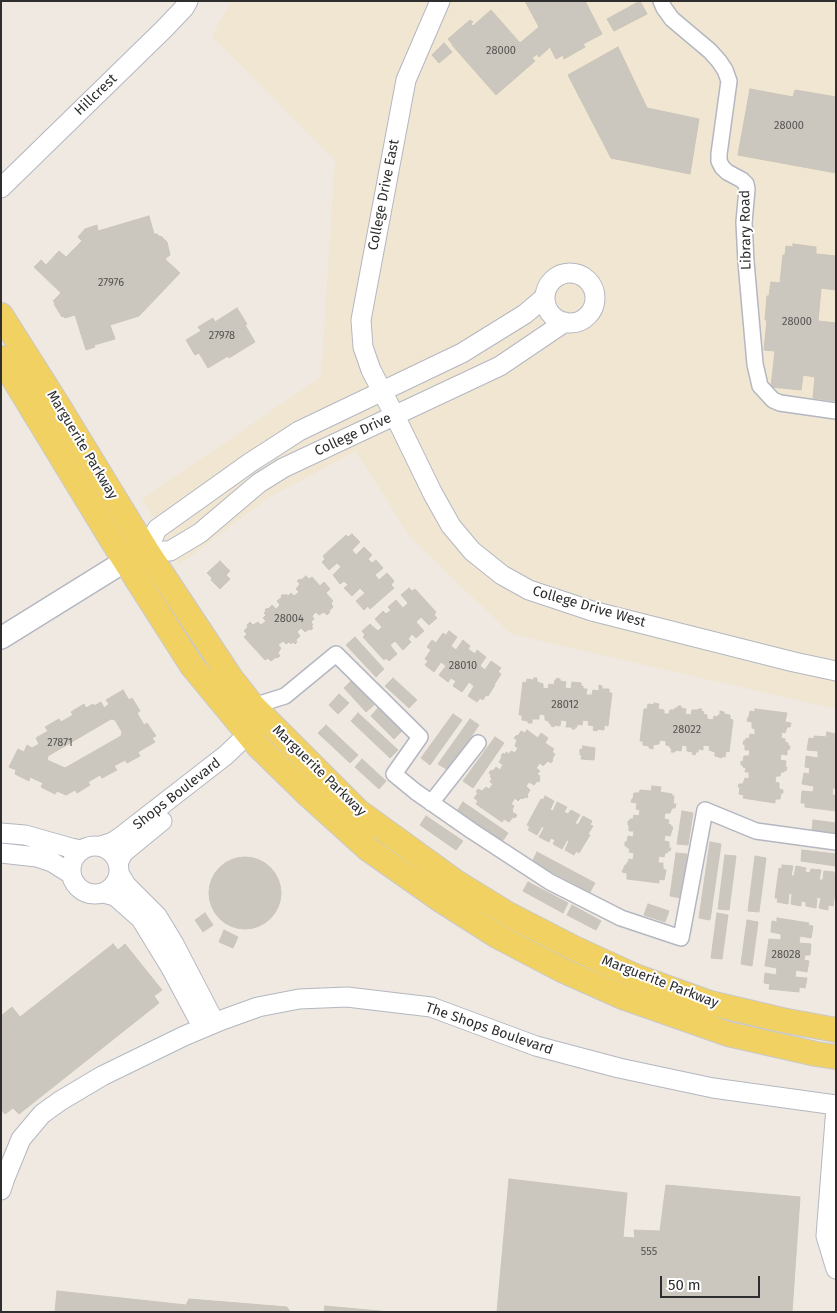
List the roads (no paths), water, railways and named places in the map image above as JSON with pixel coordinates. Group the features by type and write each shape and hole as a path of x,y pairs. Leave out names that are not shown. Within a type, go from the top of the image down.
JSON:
{"main road":[{"name":"Marguerite Parkway","path":"1,315 147,551 231,678 254,706 358,811 456,882 508,914 617,968 710,1003 782,1020 836,1030"},
{"name":"Marguerite Parkway","path":"1,358 113,542 192,666 253,740 305,792 368,849 442,901 497,936 562,970 634,1001 728,1034 836,1057"},
{"name":"College Drive","path":"1,638 126,560 147,551"},
{"path":"253,740 267,739 336,805 358,811"}],"street":[{"name":"Hillcrest","path":"1,188 164,29 184,8 188,1"},
{"name":"College Drive East","path":"383,392 371,370 363,347 361,320 406,80 440,1"},
{"name":"Library Road","path":"661,1 672,19 710,50 725,70 729,81 719,161 727,172 746,184 747,189 744,222 746,262 754,364 760,386 773,400 780,403 836,411"},
{"name":"College Drive","path":"572,273 586,279 594,292 592,308 582,320 565,322 500,366 283,468 259,483 200,533 170,552 147,551 157,530 251,462 299,431 462,353 525,314 545,297 546,289 551,282 564,274 572,273"},
{"path":"545,297 546,304 553,316 565,322"},
{"name":"College Drive West","path":"383,392 433,494 451,526 472,550 502,575 529,590 592,611 836,671"},
{"path":"254,706 285,696 336,654 420,737 394,774 431,803 550,882 621,918 681,938 705,810 756,830 836,842"},
{"name":"Shops Boulevard","path":"92,848 112,842 123,835 226,755 253,740"},
{"name":"Shops Boulevard","path":"104,893 115,884 122,853 234,764 253,740"},
{"path":"431,803 478,743"},
{"path":"1,833 25,835 71,848 92,848 112,852 126,886 157,916 174,944 209,1025"},
{"path":"92,848 78,853 72,864 72,874 77,885 89,894 104,893 115,896 141,919 209,1025"},
{"path":"1,853 37,857 52,862 72,874"},
{"name":"The Shops Boulevard","path":"1,1190 22,1139 28,1130 42,1114 96,1079 151,1051 209,1025 258,1007 299,999 347,997 432,1007 536,1046 619,1068 713,1088 836,1106 826,1236 836,1269"}]}
